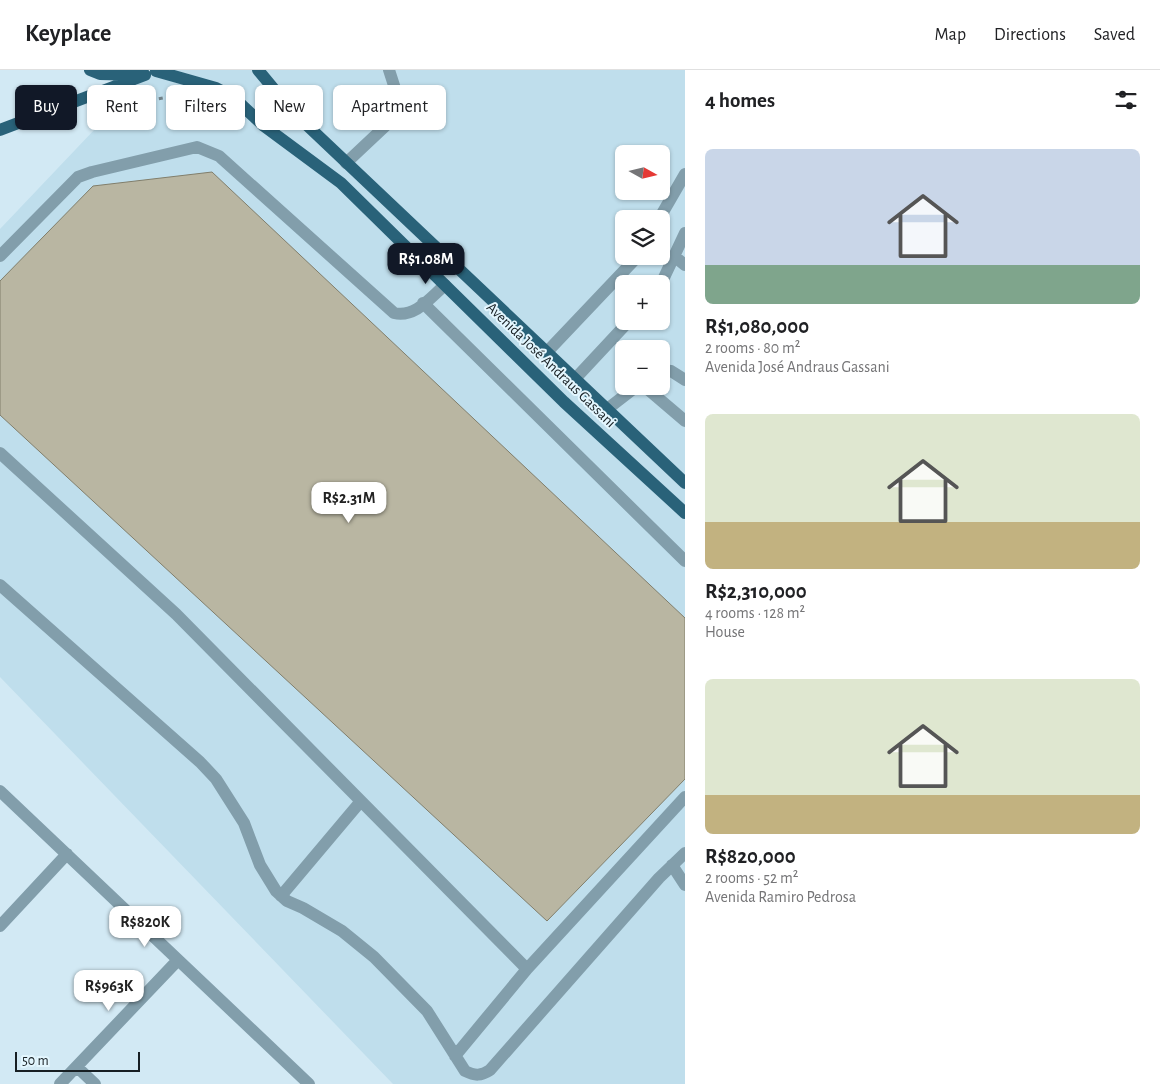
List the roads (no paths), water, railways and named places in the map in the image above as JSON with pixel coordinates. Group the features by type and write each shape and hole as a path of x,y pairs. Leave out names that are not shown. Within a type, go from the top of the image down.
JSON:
{"main road":[{"name":"Avenida José Andraus Gassani","path":"90,70 100,74 153,72 216,88 233,97 264,126 340,183 564,402 685,513"},
{"name":"Avenida José Andraus Gassani","path":"258,70 292,112 685,483"},
{"path":"0,130 153,72"},
{"path":"340,183 350,166"},
{"path":"564,402 577,383"}],"street":[{"path":"350,166 396,116 400,104 389,70"},
{"path":"0,256 78,177 197,147 207,149 219,156 394,313 403,315 412,313 445,285"},
{"path":"664,210 685,174"},
{"path":"665,275 685,233"},
{"path":"674,256 685,265"},
{"path":"546,353 629,265"},
{"path":"423,304 685,561"},
{"path":"577,383 621,330"},
{"path":"670,371 685,380"},
{"path":"606,410 625,395"},
{"path":"655,395 685,421"},
{"path":"0,453 176,614 527,969"},
{"path":"0,585 200,762 216,779 244,822 260,866 281,896 342,932 374,957 427,1011 465,1072 474,1076 484,1074 490,1070 672,865 685,853"},
{"path":"0,791 309,1084"},
{"path":"455,1056 527,969 685,797"},
{"path":"281,896 361,801"},
{"path":"0,926 67,854"},
{"path":"672,865 685,885"},
{"path":"60,1084 178,960"},
{"path":"77,1067 95,1084"}]}
